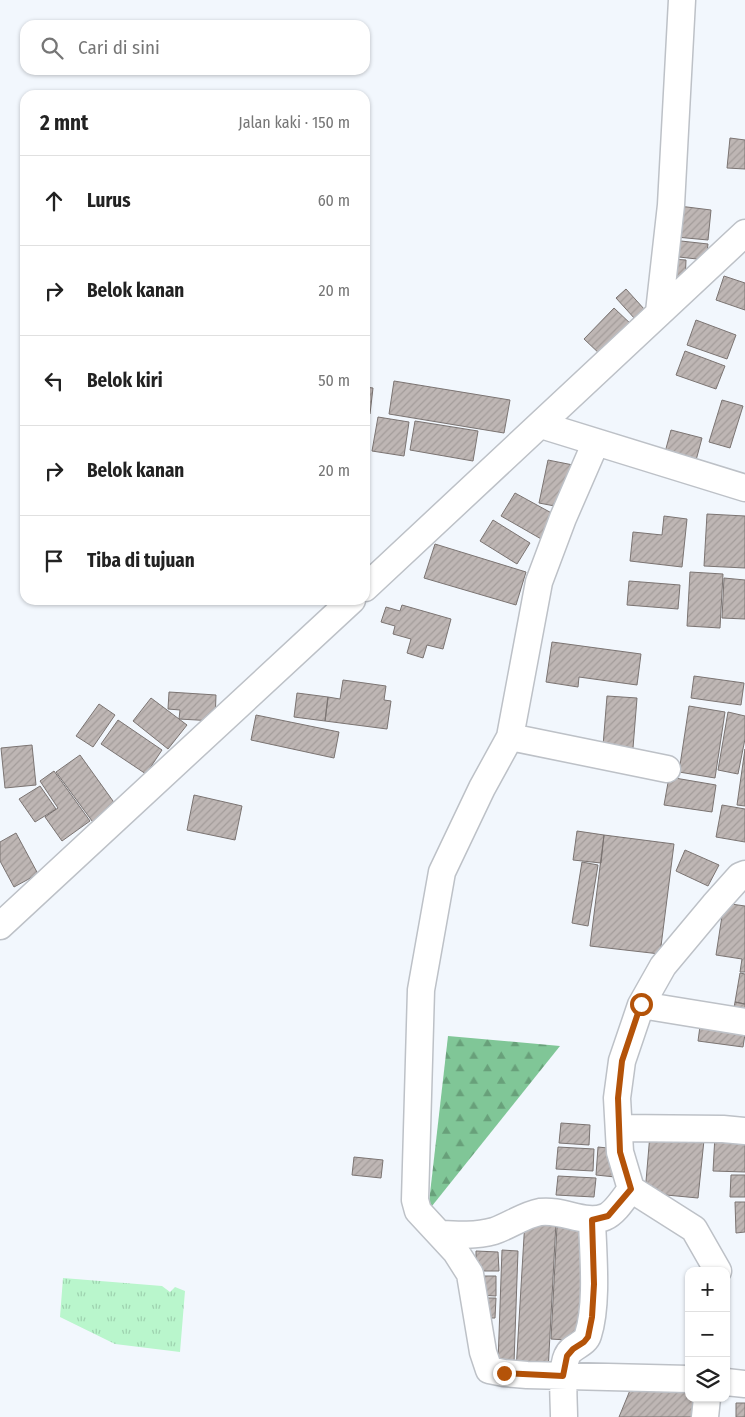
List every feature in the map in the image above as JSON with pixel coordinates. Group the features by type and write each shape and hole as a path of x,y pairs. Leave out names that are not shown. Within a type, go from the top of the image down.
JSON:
{"street":[{"path":"659,312 671,205 682,0"},
{"path":"370,583 745,233"},
{"path":"541,425 745,488"},
{"path":"596,442 563,518 539,582 510,736 482,788 442,872 421,990 415,1200 418,1211 456,1252 470,1274 483,1352 489,1370 504,1373 563,1376 685,1379"},
{"path":"0,926 347,605"},
{"path":"510,736 667,769"},
{"path":"716,1267 694,1230 631,1189 620,1152 618,1098 622,1061 641,1004 663,966 740,876 745,874"},
{"path":"641,1004 745,1022"},
{"path":"619,1128 745,1131"},
{"path":"440,1234 469,1236 495,1231 540,1212 559,1212 592,1220 608,1216 631,1189"},
{"path":"564,1417 563,1376 567,1356 588,1337 592,1317 594,1284 592,1220"},
{"path":"730,1382 745,1384"},
{"path":"706,1417 707,1402"}],"green space":[{"path":"448,1036 560,1046 428,1211"},
{"path":"63,1278 162,1286 170,1292 175,1287 185,1291 180,1352 115,1344 60,1317"}],"building":[{"path":"730,138 745,140 745,169 727,168"},
{"path":"679,206 711,210 708,240 676,237"},
{"path":"672,240 708,244 706,260 670,256"},
{"path":"670,259 686,260 685,284 669,283"},
{"path":"724,276 745,283 745,310 716,300"},
{"path":"626,289 645,310 635,319 616,298"},
{"path":"614,308 633,326 603,357 584,339"},
{"path":"696,320 736,335 727,359 687,345"},
{"path":"685,351 725,366 716,389 676,375"},
{"path":"394,381 510,400 504,433 389,414"},
{"path":"370,388 373,388 370,414"},
{"path":"722,400 743,406 730,448 709,442"},
{"path":"378,417 409,422 404,456 372,451"},
{"path":"415,421 478,431 473,461 410,450"},
{"path":"671,430 702,438 695,464 664,456"},
{"path":"548,460 573,465 565,508 539,503"},
{"path":"515,493 557,516 543,540 501,516"},
{"path":"707,514 745,516 745,568 704,566"},
{"path":"664,516 687,519 682,567 630,561 633,532 662,535"},
{"path":"493,520 530,543 517,564 480,541"},
{"path":"435,544 526,572 516,605 424,578"},
{"path":"690,572 723,574 720,628 687,626"},
{"path":"724,578 745,580 745,619 722,618"},
{"path":"629,581 680,585 678,609 627,605"},
{"path":"402,605 451,619 443,649 427,645 423,658 407,653 411,639 393,634 395,626 381,622 386,607 400,611"},
{"path":"552,642 641,654 637,685 579,677 578,687 546,682"},
{"path":"694,676 744,683 741,705 691,698"},
{"path":"343,680 386,686 384,700 391,701 387,729 325,721 328,697 340,699"},
{"path":"169,692 216,695 215,721 179,719 180,710 168,709"},
{"path":"297,693 328,697 325,721 294,717"},
{"path":"607,696 637,698 633,748 603,746"},
{"path":"151,698 187,725 168,749 133,721"},
{"path":"99,704 115,715 93,747 76,736"},
{"path":"689,706 725,712 715,778 679,772"},
{"path":"728,712 745,716 745,739 738,774 718,770"},
{"path":"256,715 339,732 334,758 251,740"},
{"path":"118,720 162,750 146,774 101,744"},
{"path":"32,745 36,785 5,788 1,748"},
{"path":"745,749 745,806 737,805"},
{"path":"80,755 118,808 95,825 56,772"},
{"path":"54,771 90,821 62,841 45,817 58,808 40,781"},
{"path":"669,777 716,785 712,812 664,805"},
{"path":"40,786 56,809 35,822 19,799"},
{"path":"194,795 242,806 235,840 187,830"},
{"path":"722,805 745,809 745,842 716,837"},
{"path":"577,831 604,835 601,863 573,860"},
{"path":"16,833 38,874 14,887 0,861 0,842"},
{"path":"604,835 674,844 660,954 590,946"},
{"path":"685,850 719,865 708,886 676,871"},
{"path":"582,862 598,865 588,926 572,923"},
{"path":"724,903 745,906 745,972 740,972 742,959 716,955"},
{"path":"740,973 745,974 745,1004 735,1002"},
{"path":"735,1002 745,1004 745,1021 732,1019"},
{"path":"701,1019 745,1034 743,1047 698,1041"},
{"path":"561,1123 590,1125 589,1145 559,1143"},
{"path":"650,1134 704,1140 698,1198 645,1193"},
{"path":"715,1135 745,1137 745,1172 713,1171"},
{"path":"558,1147 594,1149 593,1171 556,1169"},
{"path":"598,1147 617,1149 615,1177 596,1175"},
{"path":"354,1157 383,1160 381,1178 352,1175"},
{"path":"731,1175 745,1175 745,1197 730,1197"},
{"path":"558,1176 596,1178 594,1197 556,1195"},
{"path":"735,1202 745,1202 745,1232 736,1233"},
{"path":"525,1220 556,1222 548,1372 516,1371"},
{"path":"557,1226 587,1228 581,1341 551,1339"},
{"path":"502,1250 518,1251 514,1363 498,1363"},
{"path":"476,1251 498,1252 499,1271 476,1271"},
{"path":"477,1276 496,1276 496,1296 478,1295"},
{"path":"481,1298 496,1298 495,1318 480,1318"},
{"path":"685,1382 685,1402 703,1402 702,1417 619,1417 633,1383"},
{"path":"736,1403 745,1403 745,1417 736,1417"}],"route":[{"path":"504,1373 563,1376 567,1356 588,1337 592,1317 594,1284 592,1220 608,1216 631,1189 620,1152 618,1098 622,1061 641,1004"}]}
